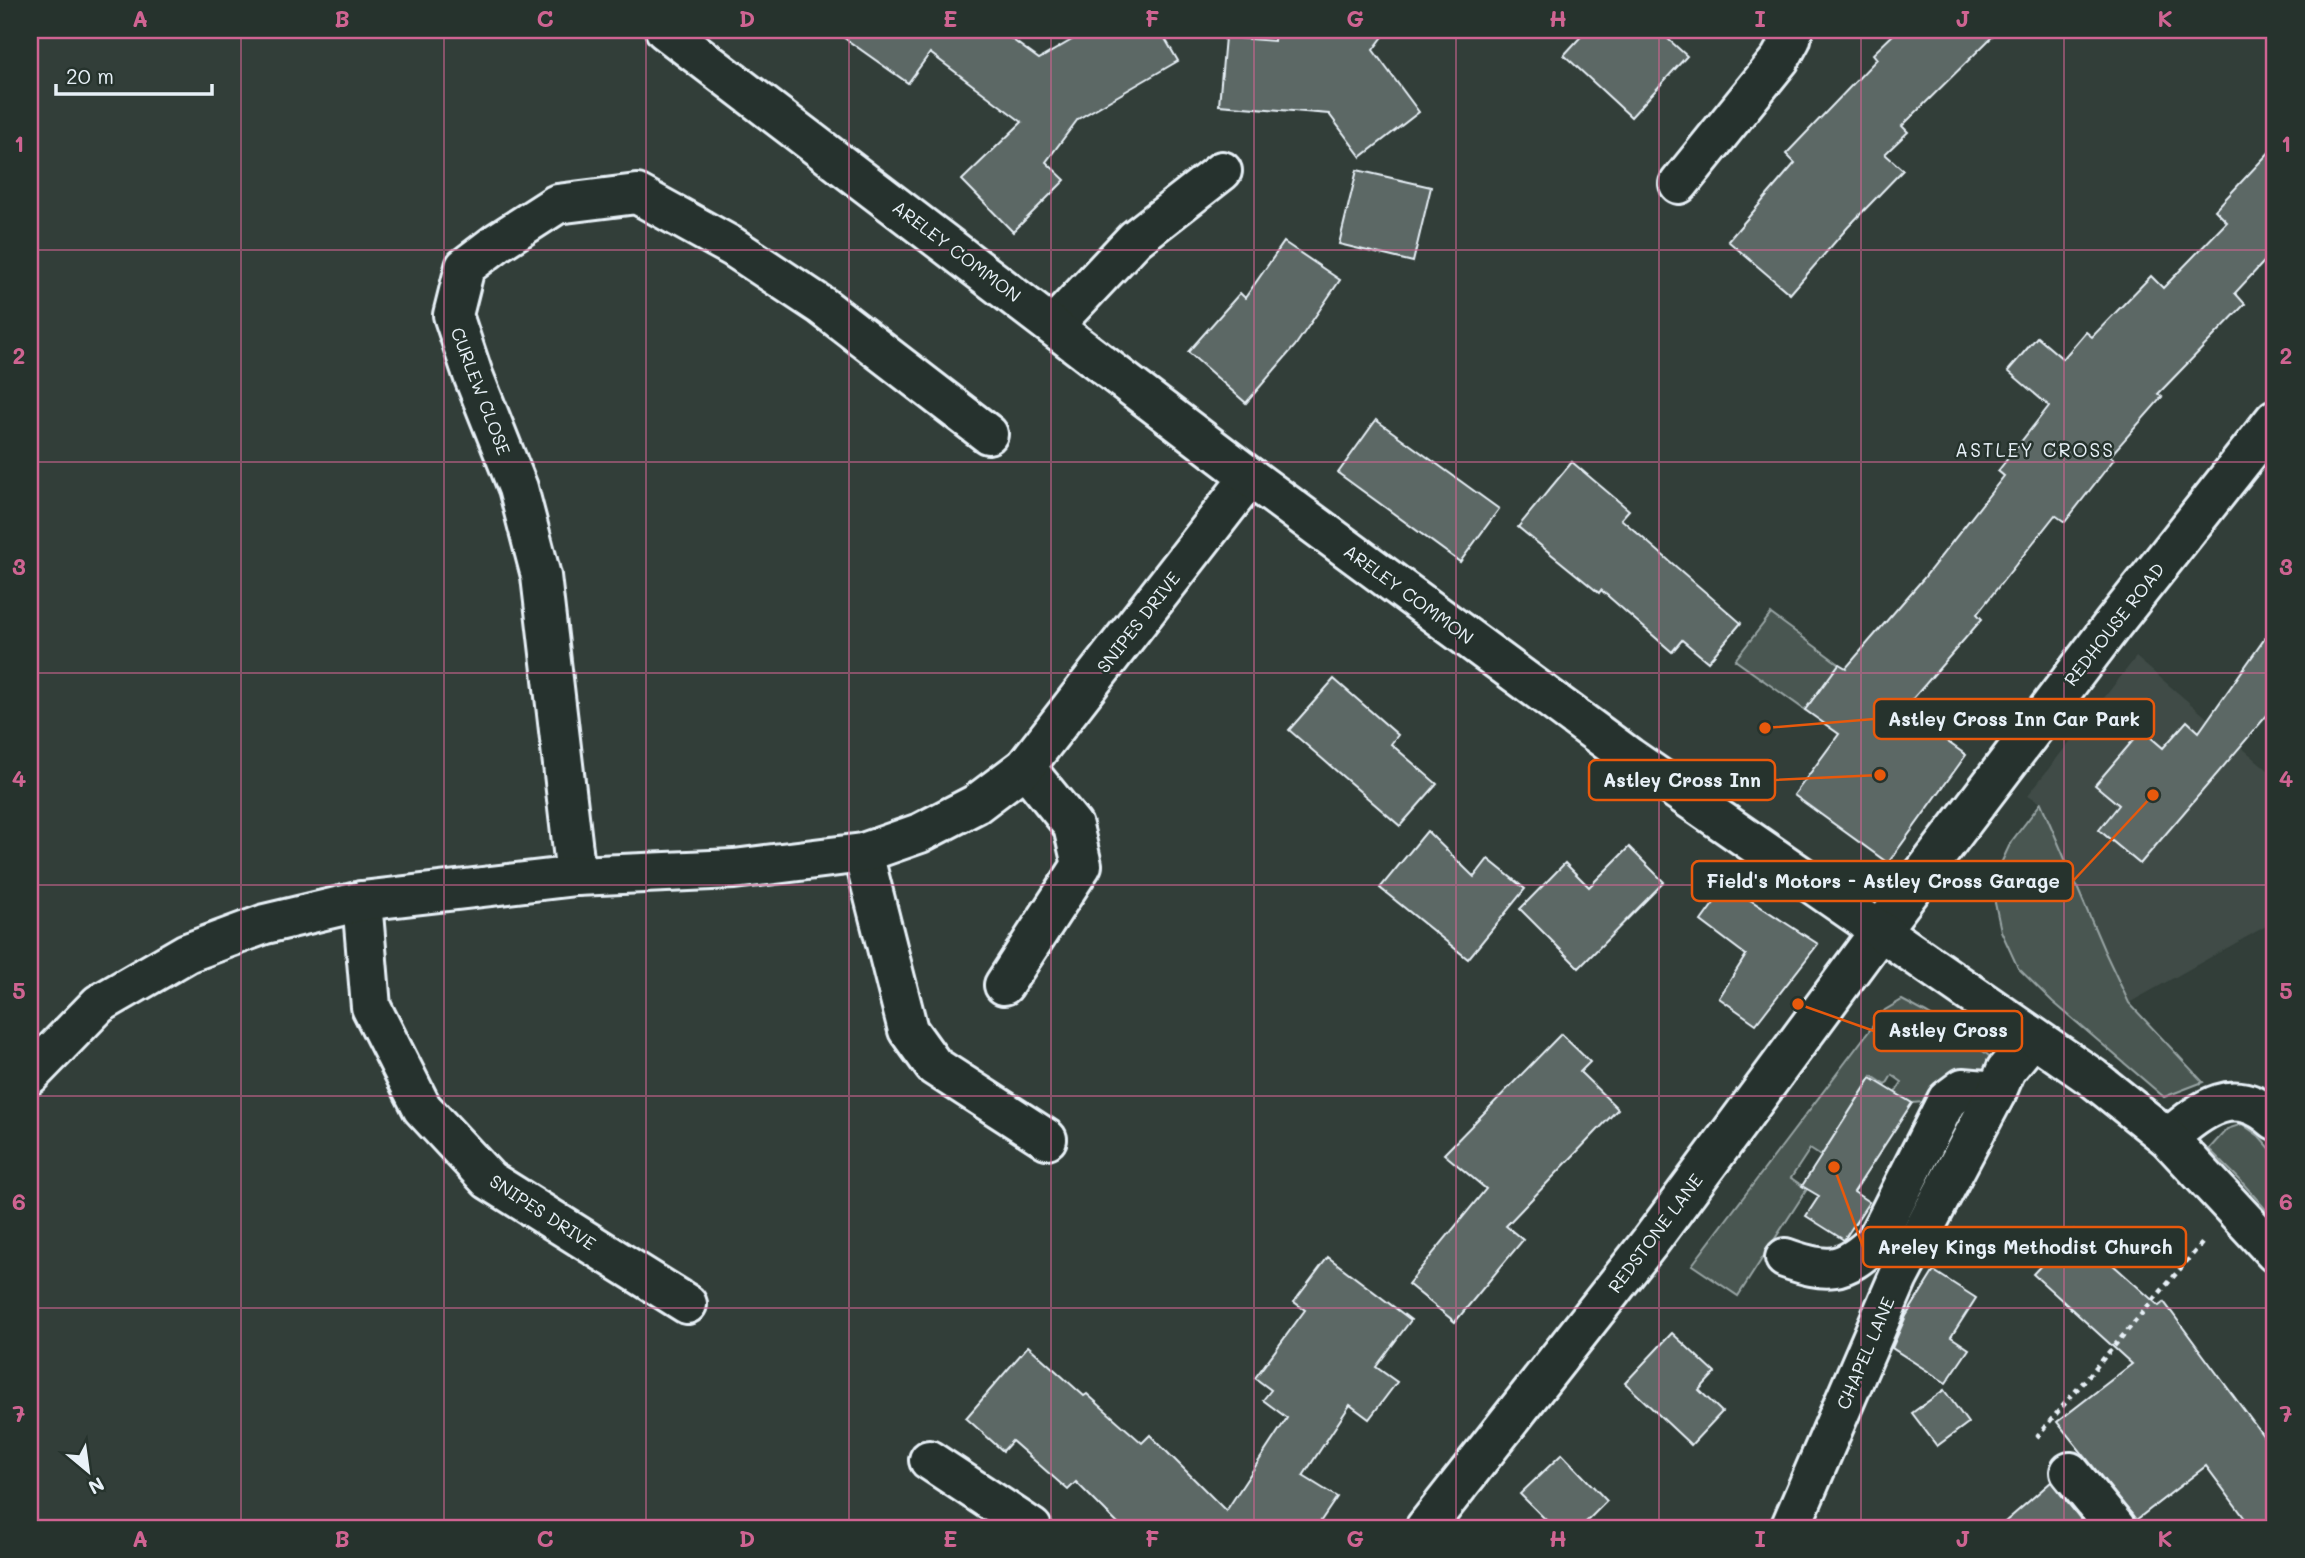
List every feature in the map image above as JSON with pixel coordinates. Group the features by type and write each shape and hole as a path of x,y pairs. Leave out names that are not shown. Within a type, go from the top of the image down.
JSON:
{"street":[{"name":"ARELEY COMMON","path":"665,30 1250,477 1629,757 2093,1078 2168,1138 2275,1253"},
{"path":"1679,184 1780,59 1793,30"},
{"path":"1054,325 1135,239 1222,171"},
{"name":"CURLEW CLOSE","path":"576,876 541,576 518,488 453,315 465,267 557,204 637,194 733,247 822,306 988,434"},
{"name":"REDHOUSE ROAD","path":"1879,932 2113,624 2275,419"},
{"name":"SNIPES DRIVE","path":"30,1075 99,1004 187,953 265,925 362,901 576,876 734,869 863,853 920,832 976,804 1025,767 1250,477"},
{"path":"1004,985 1082,865 1073,826 1025,767"},
{"path":"863,853 908,1030 934,1066 1047,1139"},
{"name":"SNIPES DRIVE","path":"362,901 371,1007 422,1108 489,1180 687,1304"},
{"name":"REDSTONE LANE","path":"1425,1528 1650,1242 1879,932"},
{"name":"CHAPEL LANE","path":"1790,1528 1898,1278 2006,1070 2034,1037"},
{"path":"1786,1258 1812,1268 1836,1267 1857,1259 1875,1242 1947,1100 1963,1088 1997,1091"},
{"path":"2168,1138 2195,1116 2215,1106 2238,1100 2262,1108 2275,1120"},
{"path":"929,1460 1032,1528"},
{"path":"2070,1472 2116,1528"}],"path":[{"path":"2070,1472 2038,1435 2199,1246 2235,1209"}],"shaded area":[{"path":"1771,614 1839,664 1805,710 1735,660"},
{"path":"2136,657 2275,776 2275,921 2129,1003 2041,803 2028,795"},
{"path":"2041,803 2129,1003 2203,1082 2164,1097 2053,1002 2018,968 2001,931 1995,903 1996,874 2011,842"},
{"path":"1902,1000 1956,1032 2006,1070 1947,1100 1912,1103 1895,1093 1902,1082 1892,1075 1886,1085 1872,1076 1821,1156 1810,1149 1791,1178 1807,1189 1738,1296 1692,1265 1885,1010"},
{"path":"2242,1124 2259,1136 2275,1154 2275,1220 2209,1149 2227,1129"}],"building":[{"path":"833,30 999,30 1039,59 1089,30 1160,30 1178,61 1078,119 1046,162 1065,180 1013,232 962,180 1022,122 930,53 908,83"},
{"path":"1275,30 1388,30 1373,50 1419,112 1361,157 1329,114 1219,105 1225,37 1274,41"},
{"path":"1587,30 1658,30 1687,56 1631,117 1564,55"},
{"path":"1898,30 1999,30 1902,126 1908,132 1885,154 1903,170 1848,227 1790,294 1728,241 1795,163 1786,154 1877,59 1873,54"},
{"path":"2275,146 2275,250 2235,293 2245,304 2158,394 2162,397 2110,456 2114,459 2065,522 2055,515 1977,614 1982,619 1903,710 1966,755 1888,863 1794,795 1839,734 1805,710 1839,664 1846,668 1923,579 2004,476 1998,471 2049,406 2008,371 2037,337 2063,359 2086,332 2092,337 2151,276 2163,288 2227,222 2215,210"},
{"path":"1357,170 1431,187 1413,262 1339,244"},
{"path":"1284,242 1340,280 1295,346 1246,403 1188,352 1240,293 1245,298"},
{"path":"1376,420 1499,509 1460,562 1338,473"},
{"path":"1572,462 1629,510 1621,519 1741,623 1708,662 1682,640 1672,652 1601,590 1599,593 1518,527"},
{"path":"2275,624 2275,706 2140,864 2099,830 2119,805 2095,785 2142,730 2163,748 2187,721 2199,732"},
{"path":"1334,679 1398,735 1391,744 1437,784 1400,826 1289,730"},
{"path":"1427,831 1474,877 1488,859 1525,889 1468,959 1380,888"},
{"path":"1629,847 1664,882 1579,968 1520,909 1565,863 1589,887"},
{"path":"1727,885 1818,944 1756,1024 1719,998 1746,955 1701,921"},
{"path":"1561,1034 1590,1062 1580,1072 1618,1109 1506,1226 1523,1240 1455,1322 1408,1284 1486,1189 1444,1154"},
{"path":"1871,1078 1912,1103 1854,1192 1869,1202 1844,1240 1806,1216 1819,1196 1802,1186"},
{"path":"2074,1230 2159,1306 2164,1302 2275,1452 2275,1528 2252,1528 2206,1466 2136,1520 2057,1422 2132,1364 2033,1274"},
{"path":"1328,1257 1411,1320 1376,1367 1397,1382 1369,1419 1350,1405 1303,1476 1337,1497 1316,1528 1122,1528 1076,1482 1068,1490 1012,1441 1003,1451 966,1418 1028,1346 1142,1443 1150,1435 1226,1511 1287,1418 1263,1400 1271,1390 1255,1378 1305,1310 1294,1302"},
{"path":"1934,1271 1976,1298 1951,1337 1969,1349 1946,1383 1892,1348 1906,1316"},
{"path":"1672,1333 1715,1373 1699,1390 1722,1412 1691,1445 1625,1383"},
{"path":"1944,1390 1968,1423 1937,1446 1912,1413"},
{"path":"1562,1454 1607,1501 1580,1528 1554,1528 1520,1494"},
{"path":"2051,1482 2088,1528 1998,1528"}],"place":[{"name":"Astley Cross Inn Car Park","path":"1765,728"},
{"name":"Astley Cross Inn","path":"1880,775"},
{"name":"Field's Motors - Astley Cross Garage","path":"2153,795"},
{"name":"Astley Cross","path":"1798,1004"},
{"name":"Areley Kings Methodist Church","path":"1834,1167"}],"district":[{"name":"ASTLEY CROSS","path":"2035,449"}]}
